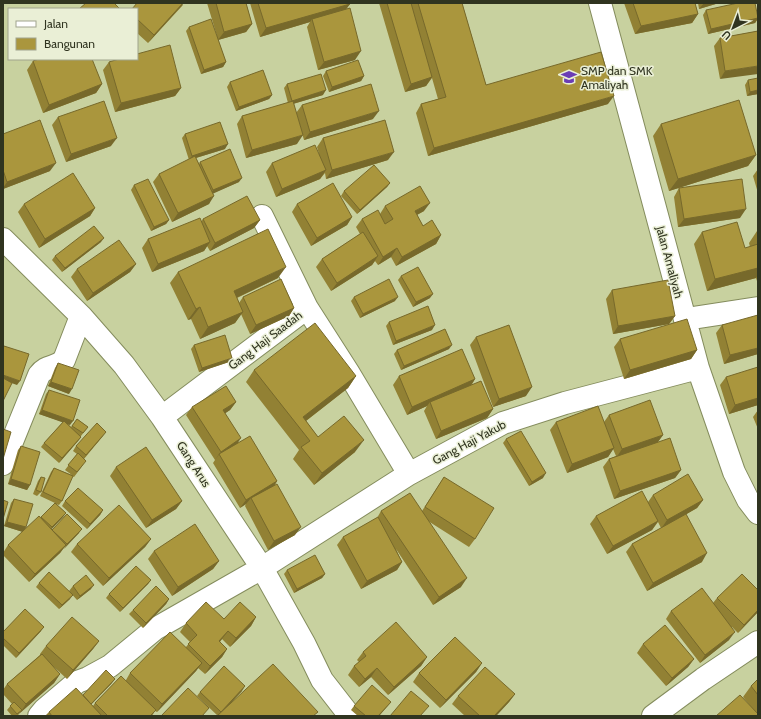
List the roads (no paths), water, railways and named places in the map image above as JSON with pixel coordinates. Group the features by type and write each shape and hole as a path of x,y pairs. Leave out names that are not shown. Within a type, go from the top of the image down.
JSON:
{"street":[{"name":"Jalan Amaliyah","path":"600,3 698,368 734,472 748,500 758,513"},
{"path":"262,216 307,308"},
{"name":"Gang Arus","path":"3,239 81,316 124,365 162,417 262,568 304,643 322,680 350,716"},
{"name":"Gang Haji Saadah","path":"162,417 307,308 348,372 409,474"},
{"path":"686,319 758,308"},
{"path":"3,464 39,375 46,368 59,364 64,360 81,316"},
{"name":"Gang Haji Yakub","path":"39,716 77,682 110,666 155,629 262,568 409,474 503,423 565,403 698,368"},
{"path":"653,716 703,679 758,642"}],"place":[{"name":"SMP dan SMK Amaliyah","path":"569,77"}]}
